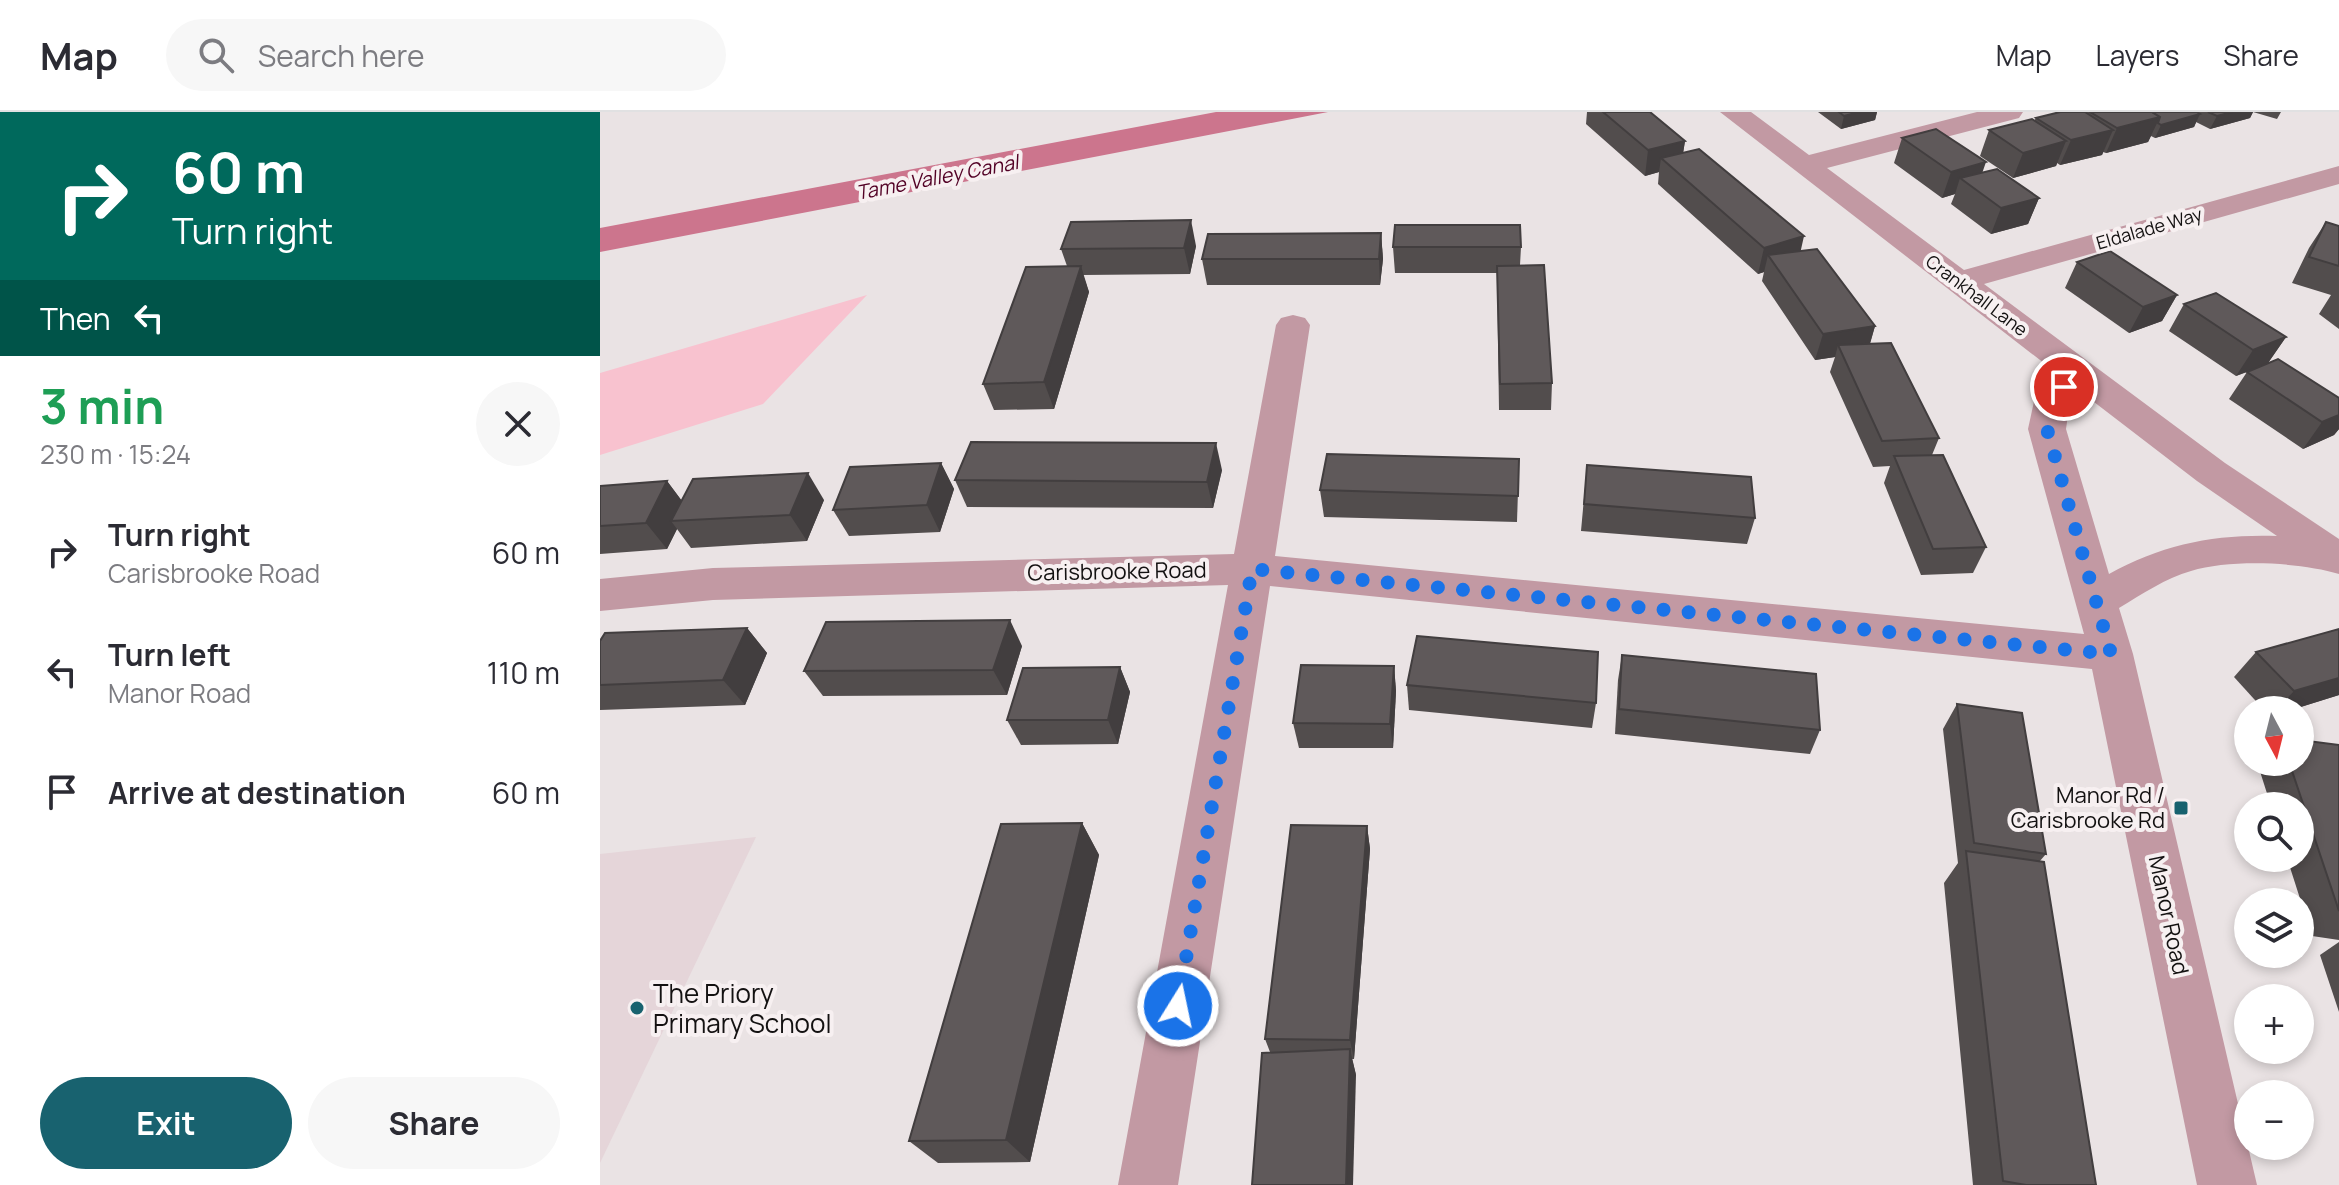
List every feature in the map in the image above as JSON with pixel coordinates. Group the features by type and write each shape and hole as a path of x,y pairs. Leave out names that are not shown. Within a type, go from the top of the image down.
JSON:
{"street":[{"name":"Crankhall Lane","path":"1734,112 2211,472 2334,556"},
{"path":"1804,165 2009,112"},
{"name":"Eldalade Way","path":"1959,281 2339,175"},
{"path":"1148,1185 1293,325"},
{"name":"Manor Road","path":"2081,373 2053,397 2047,429 2111,654 2227,1185"},
{"path":"2098,600 2128,582 2188,557 2223,552 2334,556"},
{"name":"Carisbrooke Road","path":"600,595 713,584 1252,569 2111,654"}],"shaded area":[{"path":"867,295 763,404 600,455 600,373"},
{"name":"The Priory Primary School","path":"756,837 600,1163 600,854"}],"water":[{"name":"Tame Valley Canal","path":"1216,112 1328,112 600,252 600,228"}],"building":[{"path":"1603,112 1650,112 1685,141 1648,150"},
{"path":"2060,112 2085,112 2113,130 2071,140 2036,118"},
{"path":"2090,112 2152,112 2160,117 2117,128"},
{"path":"2152,112 2200,114 2161,125 2158,123 2160,117"},
{"path":"2208,112 2232,112 2217,116"},
{"path":"2032,119 2066,141 2023,153 1989,130"},
{"path":"1936,129 1986,162 1951,172 1902,138"},
{"path":"1699,149 1804,236 1764,248 1661,158"},
{"path":"1997,169 2039,198 2001,208 1960,178"},
{"path":"1191,220 1184,248 1061,249 1071,222"},
{"path":"2326,222 2339,226 2339,266 2309,257"},
{"path":"1395,225 1520,225 1521,247 1393,247"},
{"path":"1381,233 1379,259 1202,259 1208,234"},
{"path":"1817,249 1875,326 1823,334 1768,255"},
{"path":"2110,251 2177,295 2143,307 2077,262"},
{"path":"1544,265 1552,383 1500,384 1497,266"},
{"path":"1081,266 1044,382 983,384 1026,267"},
{"path":"2216,293 2286,337 2253,350 2184,304"},
{"path":"1891,343 1939,438 1882,441 1838,345"},
{"path":"2278,359 2339,398 2339,415 2322,422 2247,372"},
{"path":"971,442 1216,443 1207,482 955,480"},
{"path":"1327,454 1519,459 1518,496 1320,490"},
{"path":"1943,455 1986,547 1933,549 1894,456"},
{"path":"941,463 927,505 833,510 850,467"},
{"path":"1587,465 1751,477 1755,518 1584,504"},
{"path":"808,473 790,515 671,521 693,479"},
{"path":"667,481 646,523 600,526 600,486"},
{"path":"1010,620 993,670 804,671 826,622"},
{"path":"747,628 723,680 600,685 600,641 605,633"},
{"path":"2339,629 2339,678 2294,691 2256,652"},
{"path":"1417,636 1598,652 1596,703 1407,685"},
{"path":"1622,655 1816,674 1820,730 1619,709"},
{"path":"1301,665 1394,666 1390,724 1293,723"},
{"path":"1120,667 1108,720 1007,720 1023,668"},
{"path":"1957,704 2022,713 2046,854 1974,843"},
{"path":"2314,742 2339,745 2339,911 2314,836 2314,792 2299,792 2294,776 2314,776"},
{"path":"1082,823 1006,1140 909,1141 1001,824"},
{"path":"1291,825 1367,826 1350,1040 1265,1039"},
{"path":"1966,851 2044,862 2096,1185 2026,1185 2003,1181"},
{"path":"1350,1049 1346,1185 1252,1185 1262,1053"}],"place":[{"name":"Manor Rd / Carisbrooke Rd","path":"2181,808"},
{"name":"The Priory Primary School","path":"637,1008"}],"route":[{"path":"1178,1006 1252,569 2111,654 2047,429 2053,397 2064,387"}]}
